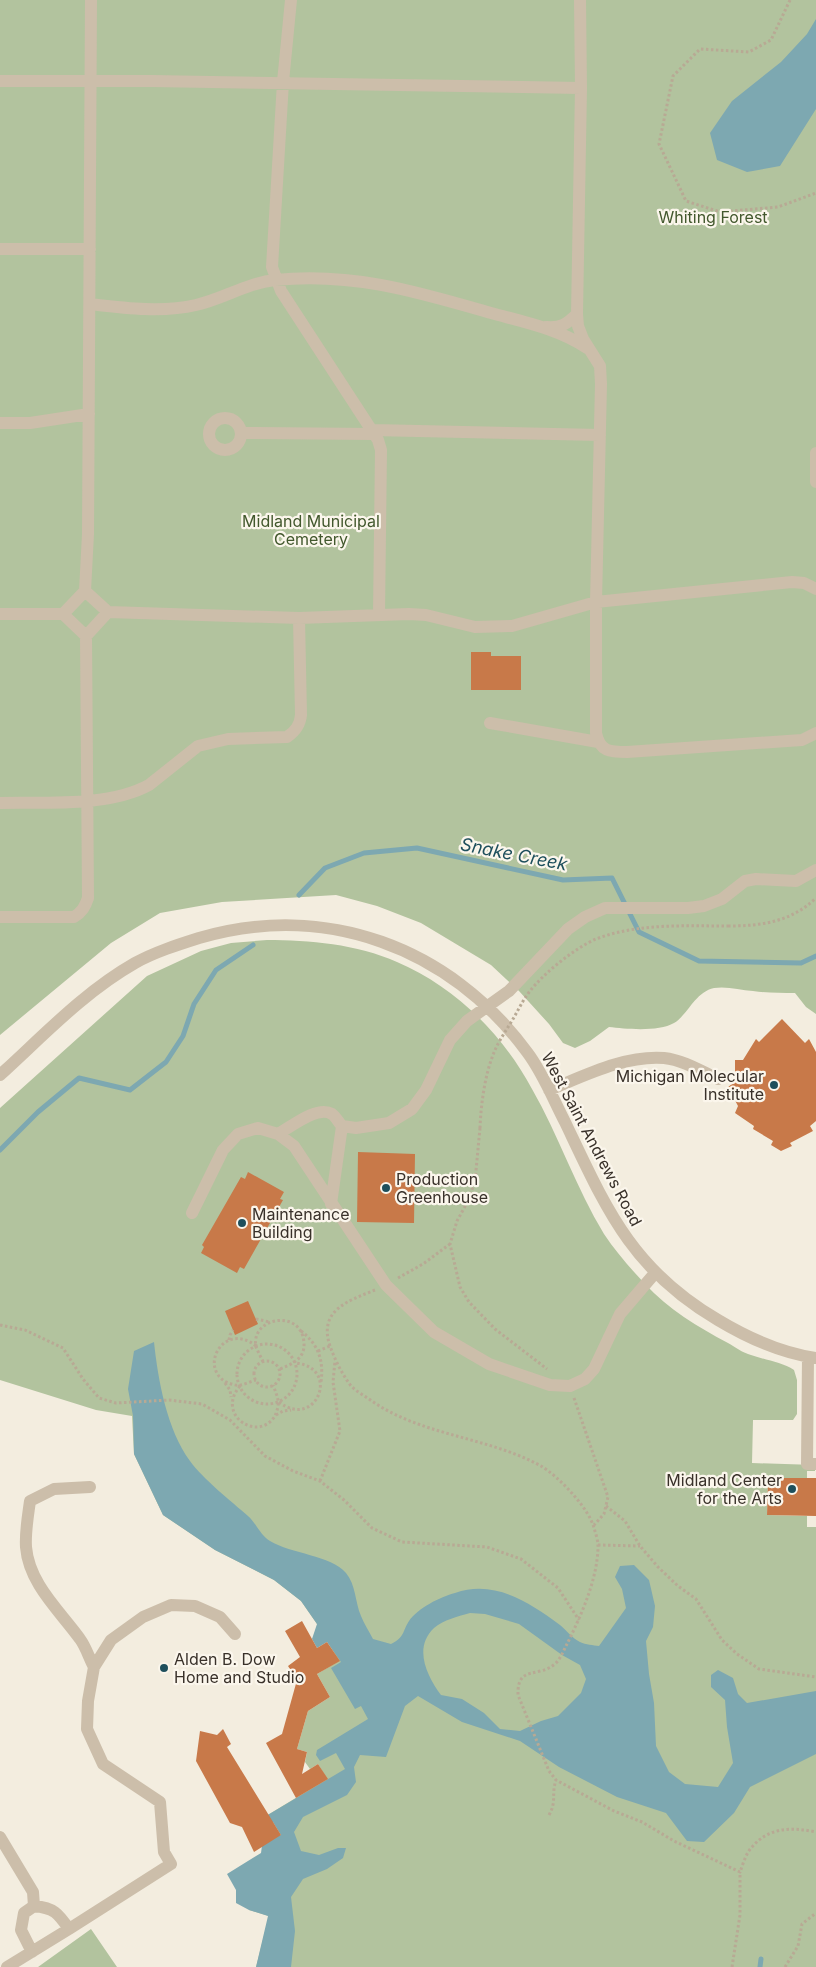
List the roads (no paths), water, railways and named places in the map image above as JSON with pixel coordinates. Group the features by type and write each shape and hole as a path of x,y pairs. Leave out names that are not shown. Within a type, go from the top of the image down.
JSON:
{"street":[{"path":"63,614 85,591 88,534 92,0"},
{"path":"291,0 283,82 272,267 281,292 373,432 381,450 379,615"},
{"path":"580,0 581,88 576,314 582,338 600,366 596,602 596,733 598,742 604,748 613,752 627,752 802,740 816,733"},
{"path":"0,81 283,82 581,88"},
{"path":"0,249 90,249"},
{"path":"90,304 127,308 194,306 256,284 277,280 336,279 388,285 542,327 571,337 590,349"},
{"path":"542,327 558,328 567,323 576,314"},
{"path":"0,422 30,422 89,414"},
{"path":"241,433 373,432 600,435"},
{"path":"816,453 816,482"},
{"path":"85,591 108,612 299,618 408,614 475,627 512,626 596,602 792,582 804,584 816,590"},
{"path":"0,917 74,916 81,912 86,905 88,898 86,636 108,612"},
{"path":"0,614 63,614 86,636"},
{"path":"0,803 114,798 140,790 198,746 228,739 288,737 300,724 301,714 299,618"},
{"path":"490,723 598,742"},
{"path":"278,1134 306,1117 321,1111 332,1114 342,1126 356,1128 389,1123 412,1109 426,1090 450,1040 467,1020 508,991 568,929 585,917 605,908 688,908 704,906 722,899 745,881 756,879 796,881 816,870"},
{"name":"West Saint Andrews Road","path":"0,1075 88,996 111,978 137,962 173,946 218,933 279,925 313,926 350,931 380,940 437,968 487,1005 528,1054 549,1090 600,1194 616,1222 634,1250 655,1273 679,1294 734,1330 765,1345 812,1357"},
{"path":"549,1090 602,1069 637,1059 664,1058 684,1063 718,1079"},
{"path":"331,1204 342,1126"},
{"path":"192,1214 223,1150 238,1134 258,1128 278,1134 294,1146 386,1285 434,1332 489,1364 550,1385 570,1386 585,1378 594,1369 620,1314 655,1273"},
{"path":"812,1357 807,1464 816,1464"},
{"path":"90,1487 54,1489 30,1501 26,1526 26,1548 33,1572 49,1600 81,1641 94,1667"},
{"path":"6,1967 171,1864 164,1852 160,1802 103,1764 88,1729 88,1701 94,1667 111,1640 143,1617 171,1605 195,1606 220,1617 235,1634"},
{"path":"0,1837 33,1892 34,1906"},
{"path":"32,1952 21,1930 24,1913 34,1906 44,1907 58,1913 69,1929"}],"water":[{"path":"816,19 816,109 780,166 747,172 717,160 710,133 732,101 781,62 807,34"},
{"path":"154,1342 165,1404 175,1435 190,1461 202,1475 254,1522 267,1539 289,1549 331,1562 346,1573 354,1588 361,1616 373,1639 391,1644 401,1637 413,1616 430,1604 443,1597 469,1589 484,1589 510,1595 523,1601 560,1625 577,1641 599,1646 626,1608 622,1589 615,1577 620,1566 634,1565 649,1580 655,1606 653,1627 646,1641 654,1703 656,1746 669,1772 685,1784 718,1787 733,1763 725,1700 711,1687 711,1675 718,1670 733,1678 738,1694 747,1703 816,1691 816,1754 750,1787 734,1813 704,1842 687,1841 666,1813 617,1797 559,1767 520,1741 462,1722 418,1696 405,1706 386,1757 360,1755 354,1767 356,1782 347,1795 303,1817 294,1832 301,1851 319,1855 338,1848 346,1848 343,1858 327,1869 303,1879 291,1897 295,1931 291,1967 256,1967 268,1916 249,1910 236,1903 236,1890 227,1874 261,1853 263,1838 281,1835 273,1822 268,1822 266,1816 345,1769 336,1753 320,1761 316,1755 317,1750 368,1719 361,1706 355,1709 331,1668 341,1662 327,1642 317,1648 312,1639 317,1624 301,1601 274,1580 215,1550 163,1515 134,1454 133,1416 128,1389 134,1351","holes":["470,1613 485,1614 519,1624 562,1655 580,1665 586,1679 581,1693 558,1716 541,1721 520,1731 500,1729 484,1713 462,1699 441,1695 431,1679 424,1662 424,1644 428,1636 438,1625 451,1619"]}],"waterway":[{"name":"Snake Creek","path":"299,895 325,868 364,853 417,848 563,880 612,878 639,932 699,961 801,963 816,956"},
{"name":"Snake Creek","path":"0,1150 38,1112 79,1078 130,1090 166,1062 183,1036 194,1004 216,970 253,945"},
{"path":"760,1967 761,1959"}],"place":[{"name":"Michigan Molecular Institute","path":"774,1085"},
{"name":"Production Greenhouse","path":"386,1188"},
{"name":"Maintenance Building","path":"242,1223"},
{"name":"Midland Center for the Arts","path":"792,1489"},
{"name":"Alden B. Dow Home and Studio","path":"164,1668"}],"park label":[{"name":"Whiting Forest","path":"713,217"},
{"name":"Midland Municipal Cemetery","path":"311,530"}]}
